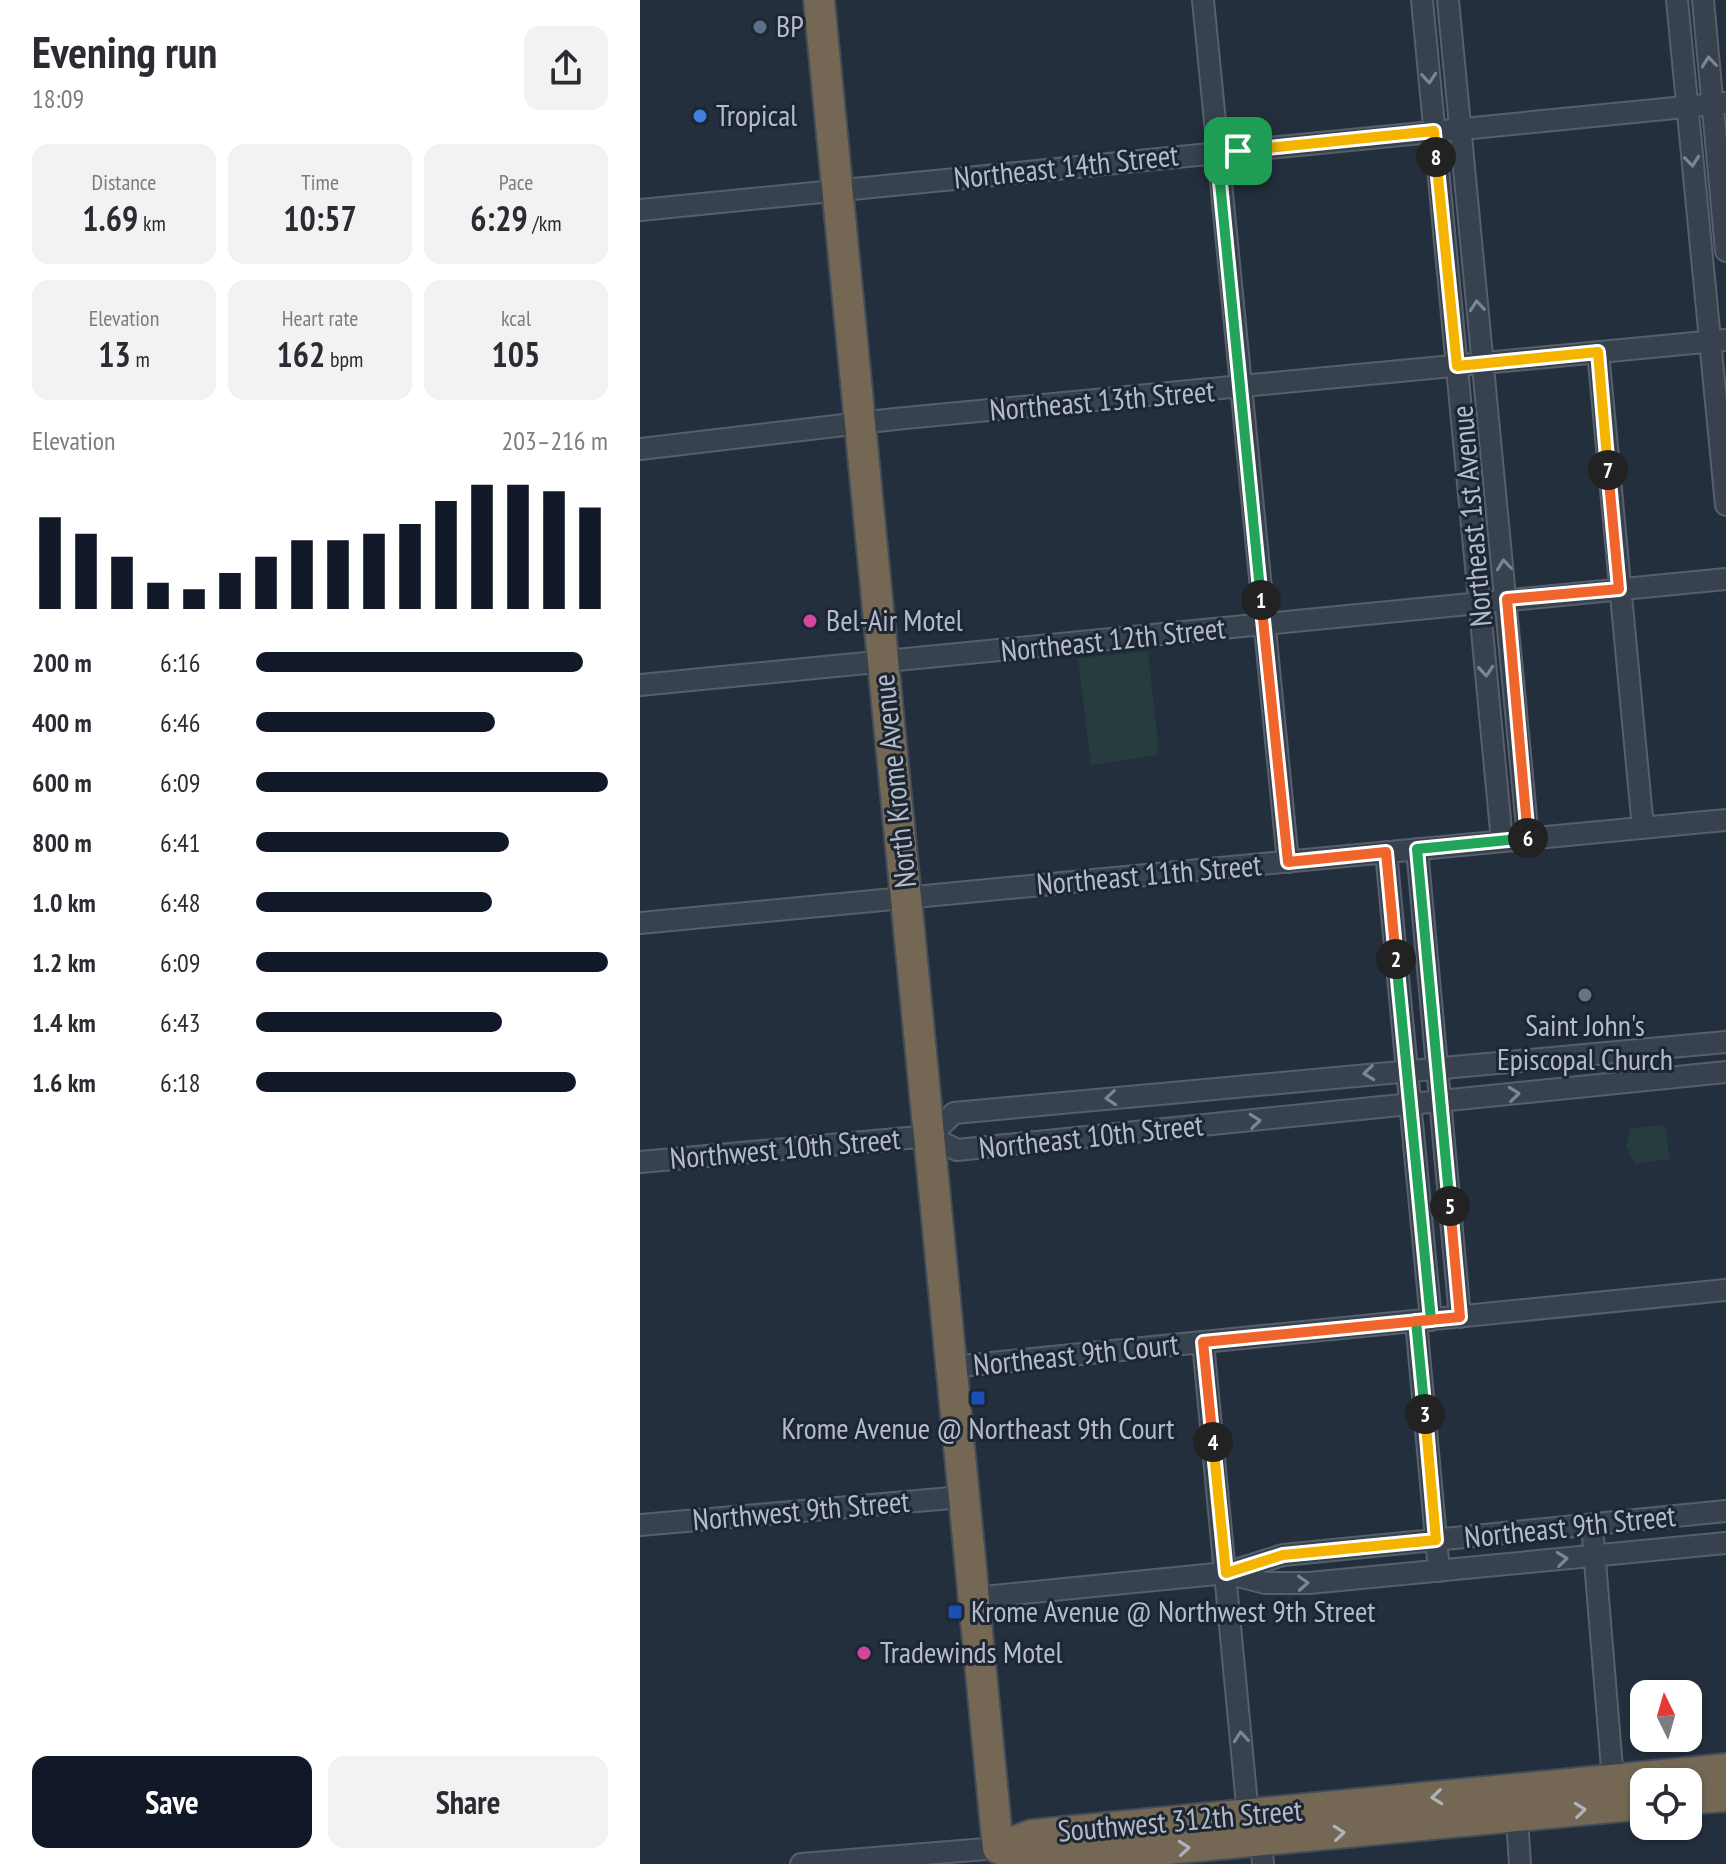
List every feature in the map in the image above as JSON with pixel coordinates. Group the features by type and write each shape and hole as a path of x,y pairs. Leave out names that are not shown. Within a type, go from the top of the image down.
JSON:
{"highway":[{"name":"North Krome Avenue","path":"819,0 998,1848"},
{"name":"Southwest 312th Street","path":"998,1848 1032,1835 1254,1845 1516,1802 1613,1780 1726,1769"},
{"path":"1702,1798 1726,1796"},
{"name":"Southwest 312th Street","path":"1516,1802 1630,1804"}],"street":[{"path":"1203,0 1288,862"},
{"name":"Northeast 1st Avenue","path":"1422,0 1502,841"},
{"name":"Northeast 1st Avenue","path":"1448,0 1528,838"},
{"path":"1677,0 1687,107 1718,341 1726,505"},
{"path":"1703,0 1719,104 1726,251"},
{"name":"Northeast 14th Street","path":"640,210 1719,104"},
{"name":"Northeast 13th Street","path":"640,449 1718,341"},
{"path":"1598,352 1643,828"},
{"name":"Northeast 12th Street","path":"640,685 1726,579"},
{"name":"Northeast 11th Street","path":"640,923 1726,820"},
{"path":"1417,849 1460,1317"},
{"path":"1386,852 1410,1105 1439,1571"},
{"name":"Northeast 10th Street","path":"1726,1042 954,1113 930,1136 957,1150 1726,1072"},
{"path":"1653,1048 1657,1080"},
{"name":"Northwest 10th Street","path":"640,1162 930,1136"},
{"name":"Northeast 9th Court","path":"951,1367 1726,1290"},
{"path":"1203,1342 1254,1845"},
{"name":"Northwest 9th Street","path":"640,1525 963,1497"},
{"name":"Northeast 9th Street","path":"973,1598 1226,1573 1283,1555 1726,1511"},
{"path":"1592,1525 1613,1780"},
{"name":"Northeast 9th Street","path":"1226,1573 1265,1583 1359,1578 1726,1543"},
{"path":"1357,1547 1359,1578"},
{"path":"1516,1802 1520,1864"},
{"path":"801,1864 998,1848"}],"green space":[{"path":"1148,651 1159,755 1091,765 1078,658"},
{"path":"1665,1125 1670,1159 1635,1164 1626,1146 1631,1128"}],"place":[{"name":"BP","path":"760,27"},
{"name":"Tropical","path":"700,116"},
{"name":"Bel-Air Motel","path":"810,621"},
{"name":"Saint John's Episcopal Church","path":"1585,995"},
{"name":"Krome Avenue @ Northeast 9th Court","path":"978,1398"},
{"name":"Krome Avenue @ Northwest 9th Street","path":"955,1612"},
{"name":"Tradewinds Motel","path":"864,1653"}],"route":[{"path":"1238,151 1217,152 1288,862 1386,852 1431,1320 1416,1321 1436,1540 1283,1555 1226,1573 1203,1342 1393,1323 1416,1321 1460,1317 1417,849 1528,838 1507,599 1619,589 1598,352 1457,366 1434,131 1238,151"}]}
